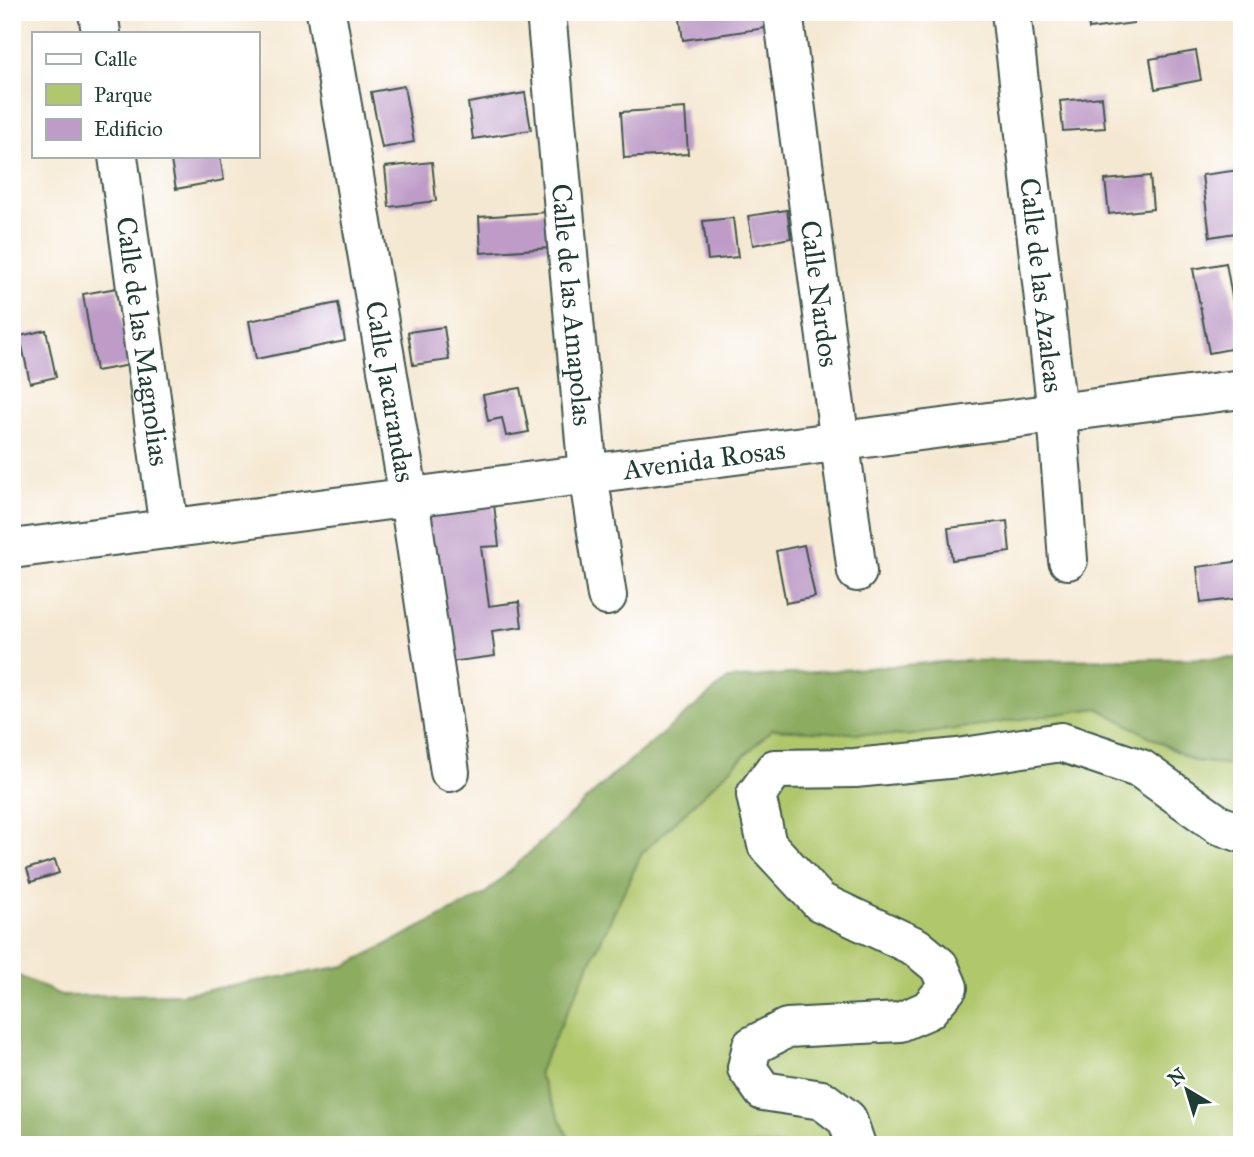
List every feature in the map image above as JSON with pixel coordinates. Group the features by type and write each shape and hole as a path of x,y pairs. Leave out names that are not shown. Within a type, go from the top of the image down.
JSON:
{"street":[{"path":"98,12 101,32"},
{"name":"Calle Jacarandas","path":"326,12 409,498 450,772"},
{"name":"Calle de las Amapolas","path":"546,12 588,474 607,596"},
{"name":"Calle Nardos","path":"783,12 857,572"},
{"name":"Calle de las Azaleas","path":"1011,12 1057,413 1068,560"},
{"name":"Calle de las Magnolias","path":"118,158 169,529"},
{"name":"Avenida Rosas","path":"12,549 1242,389"},
{"path":"856,1145 847,1119 822,1100 763,1091 747,1068 752,1046 787,1028 900,1022 928,1010 948,987 939,966 916,947 820,902 767,845 756,795 775,769 855,768 958,758 1061,742 1141,769 1219,825 1242,834"}],"green space":[{"path":"1242,658 1242,766 1194,761 1098,708 906,736 772,729 642,853 538,1073 572,1145 12,1145 12,973 63,996 182,994 345,966 485,894 613,775 728,679 955,661"},
{"path":"1098,708 1194,761 1242,766 1242,1145 572,1145 538,1073 642,853 772,729 906,736"}],"building":[{"path":"679,12 764,12 766,28 683,40"},
{"path":"1087,12 1133,12 1134,23 1089,29"},
{"path":"1196,51 1201,80 1155,89 1150,59"},
{"path":"404,86 414,142 382,148 371,92"},
{"path":"525,93 531,130 473,139 468,103"},
{"path":"1102,97 1105,128 1063,131 1060,101"},
{"path":"685,108 688,154 624,158 621,112"},
{"path":"220,158 224,180 176,189 171,161"},
{"path":"432,162 436,201 389,207 385,167"},
{"path":"1239,170 1242,232 1210,237 1202,175"},
{"path":"1150,176 1153,209 1109,214 1105,180"},
{"path":"787,210 791,238 753,245 748,216"},
{"path":"548,212 550,248 481,253 479,217"},
{"path":"733,218 738,257 708,260 703,221"},
{"path":"1226,263 1241,347 1209,353 1193,269"},
{"path":"117,288 130,365 96,371 83,294"},
{"path":"338,303 345,341 256,359 249,321"},
{"path":"444,327 449,360 413,365 408,332"},
{"path":"46,330 56,377 30,383 20,336"},
{"path":"520,388 529,432 506,436 502,418 488,421 483,395"},
{"path":"493,496 499,546 481,547 489,606 519,602 522,627 492,631 495,656 434,664 418,506"},
{"path":"1007,521 1010,552 952,560 948,528"},
{"path":"804,545 815,597 786,603 776,551"},
{"path":"1242,561 1242,598 1201,603 1197,567"},
{"path":"55,860 59,873 31,882 27,869"}]}
